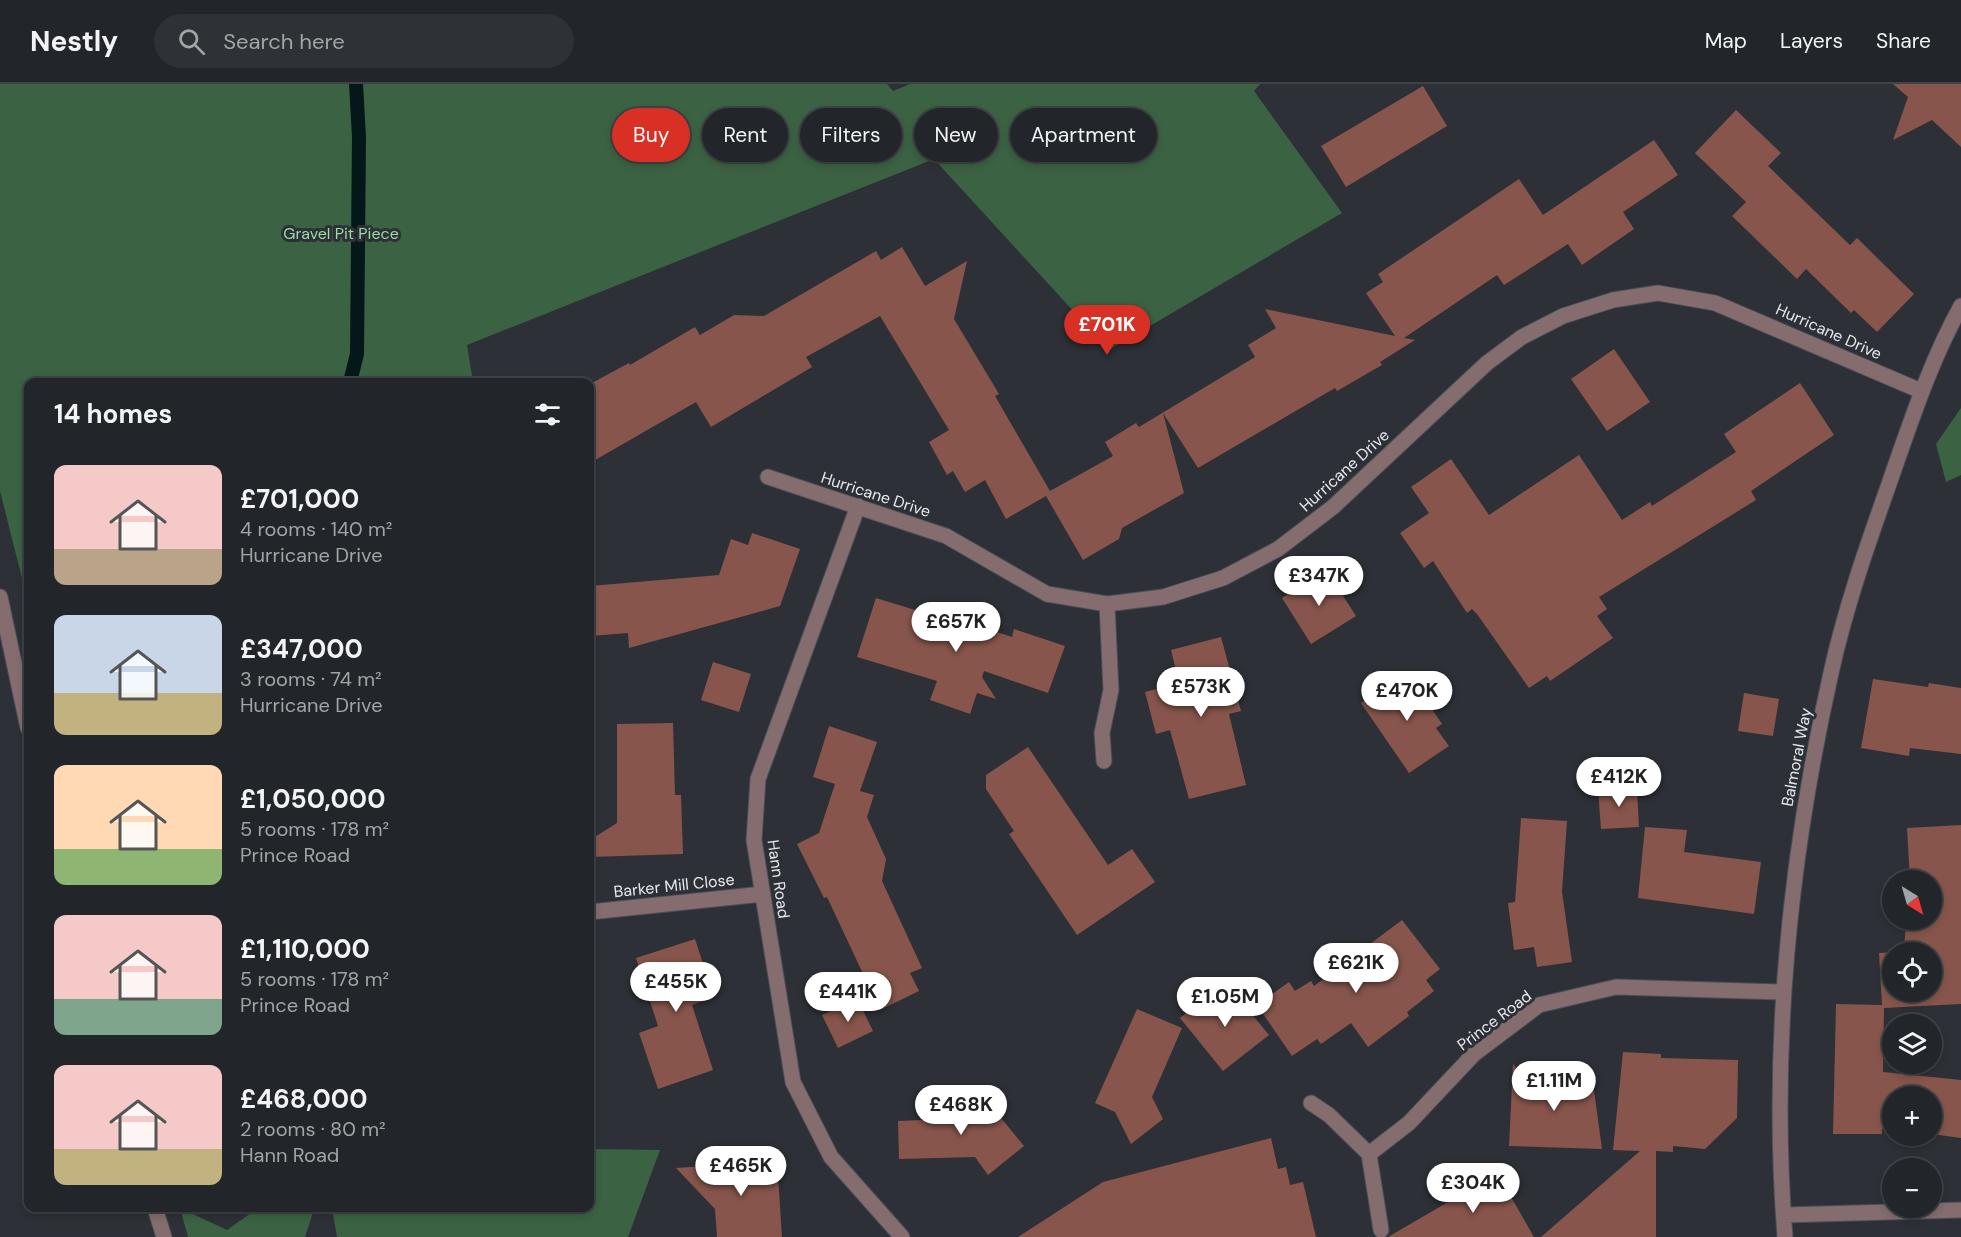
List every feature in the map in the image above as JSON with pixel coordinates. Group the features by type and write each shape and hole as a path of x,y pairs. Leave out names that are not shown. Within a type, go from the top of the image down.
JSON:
{"street":[{"name":"Hurricane Drive","path":"768,477 946,536 1047,594 1107,604 1163,597 1223,578 1278,549 1333,507 1487,363 1522,337 1563,316 1613,300 1658,293 1716,303 1921,391"},
{"name":"Balmoral Way","path":"1785,1237 1778,1101 1782,992 1802,822 1831,671 1873,531 1921,391 1961,306"},
{"name":"Hann Road","path":"858,506 758,779 754,840 793,1082 831,1157 902,1237"},
{"path":"0,597 24,709"},
{"path":"1104,761 1102,733 1111,690 1107,604"},
{"name":"Barker Mill Close","path":"594,912 763,894"},
{"name":"Prince Road","path":"1369,1154 1409,1123 1474,1054 1539,1005 1617,987 1782,992"},
{"path":"1311,1103 1329,1115 1369,1154 1381,1230"},
{"path":"1784,1215 1961,1210"},
{"path":"157,1212 164,1237"}],"green space":[{"name":"Gravel Pit Piece","path":"0,84 887,84 893,91 910,84 1260,84 1254,91 1342,213 1109,350 937,162 998,162 998,108 914,108 914,162 926,162 467,345 472,378 24,378 24,586 0,491"},
{"path":"1961,408 1961,475 1946,482 1936,444"},
{"path":"594,1149 660,1150 628,1237 337,1237 333,1212 594,1212"},
{"path":"181,1212 189,1212 227,1230 252,1212 313,1212 305,1237 188,1237"}],"building":[{"path":"1893,84 1961,84 1961,147 1932,120 1893,140 1908,97"},
{"path":"1423,86 1447,126 1346,187 1321,146"},
{"path":"1736,110 1781,153 1768,166 1850,245 1857,238 1914,294 1877,332 1854,310 1851,313 1806,269 1797,279 1732,216 1746,202 1695,153"},
{"path":"1654,140 1678,175 1623,212 1634,229 1582,265 1568,244 1504,285 1497,275 1404,338 1415,340 1380,362 1382,365 1337,391 1335,388 1198,468 1163,413 1184,493 1122,528 1119,539 1083,560 1046,496 1006,519 985,480 965,492 953,471 947,475 929,442 949,430 880,316 806,357 812,367 711,427 696,402 594,461 594,382 629,363 630,365 695,327 700,335 734,315 764,316 876,251 881,260 902,247 925,286 967,261 954,319 999,394 995,396 1050,491 1113,456 1105,442 1136,423 1139,427 1255,357 1248,345 1276,328 1265,309 1395,336 1366,293 1383,282 1378,274 1519,179 1543,215"},
{"path":"1614,349 1650,402 1607,431 1571,379"},
{"path":"1800,383 1834,435 1751,491 1756,500 1599,597 1607,609 1597,616 1613,638 1550,681 1547,676 1529,688 1477,614 1472,609 1467,613 1433,561 1424,568 1400,533 1429,513 1411,487 1451,459 1489,515 1579,455 1622,520 1650,502 1652,506 1736,452 1724,434"},
{"path":"752,533 800,549 780,606 629,648 628,633 594,636 594,586 719,575 731,539 748,545"},
{"path":"1326,569 1356,616 1311,644 1282,598"},
{"path":"876,598 938,617 939,613 1012,637 1014,629 1065,646 1048,693 984,671 982,677 996,699 977,693 970,714 930,700 937,681 857,657"},
{"path":"1221,637 1241,711 1229,714 1246,785 1189,799 1170,730 1156,734 1145,692 1179,683 1171,650"},
{"path":"713,662 751,674 739,712 701,700"},
{"path":"1407,672 1442,724 1436,728 1449,746 1409,773 1361,703"},
{"path":"1873,679 1928,687 1929,683 1961,688 1961,754 1910,748 1909,756 1861,748"},
{"path":"1744,693 1779,699 1773,736 1738,731"},
{"path":"673,723 675,795 681,795 683,854 594,857 594,837 617,823 617,724"},
{"path":"829,726 877,742 860,791 874,795 867,817 886,859 882,881 922,968 910,973 919,991 880,1010 827,897 824,898 797,844 819,833 835,784 813,777"},
{"path":"1028,747 1108,865 1132,849 1155,882 1077,935 1009,834 1014,831 986,789 986,775"},
{"path":"1637,788 1639,827 1601,829 1598,790"},
{"path":"1521,818 1567,821 1562,892 1572,962 1537,967 1534,947 1514,950 1508,903 1515,902"},
{"path":"1961,825 1961,1004 1884,1008 1884,1014 1882,1014 1882,1074 1961,1080 1961,1138 1942,1135 1942,1086 1882,1086 1882,1134 1833,1134 1836,1004 1882,1005 1879,953 1882,953 1882,1002 1942,1002 1942,942 1905,942 1905,930 1942,930 1942,870 1909,870 1907,828"},
{"path":"1645,827 1687,830 1684,852 1761,862 1754,914 1638,898"},
{"path":"1402,920 1440,969 1426,980 1434,991 1407,1012 1409,1016 1368,1047 1351,1023 1321,1044 1317,1039 1292,1056 1257,1005 1289,982 1295,991 1311,981 1314,986"},
{"path":"695,939 714,997 692,1005 713,1070 658,1089 639,1033 658,1026 636,958"},
{"path":"1232,990 1269,1035 1223,1071 1180,1018 1211,993 1217,1001"},
{"path":"857,998 873,1031 838,1048 822,1015"},
{"path":"1137,1009 1182,1028 1152,1097 1163,1119 1131,1144 1115,1112 1095,1103"},
{"path":"1623,1052 1661,1054 1661,1058 1738,1060 1737,1118 1705,1149 1673,1146 1673,1152 1656,1151 1656,1237 1541,1237 1640,1151 1613,1150"},
{"path":"1513,1064 1535,1093 1532,1073 1592,1076 1602,1149 1509,1146"},
{"path":"979,1091 1024,1146 988,1175 975,1157 899,1159 898,1121 945,1119"},
{"path":"1271,1138 1278,1169 1286,1167 1290,1185 1303,1182 1316,1237 1018,1237 1103,1182"},
{"path":"777,1161 782,1237 717,1237 715,1209 676,1168"},
{"path":"1495,1169 1534,1237 1388,1237 1455,1198 1452,1193"}],"waterway":[{"path":"351,378 357,354 359,137 356,84"}]}
